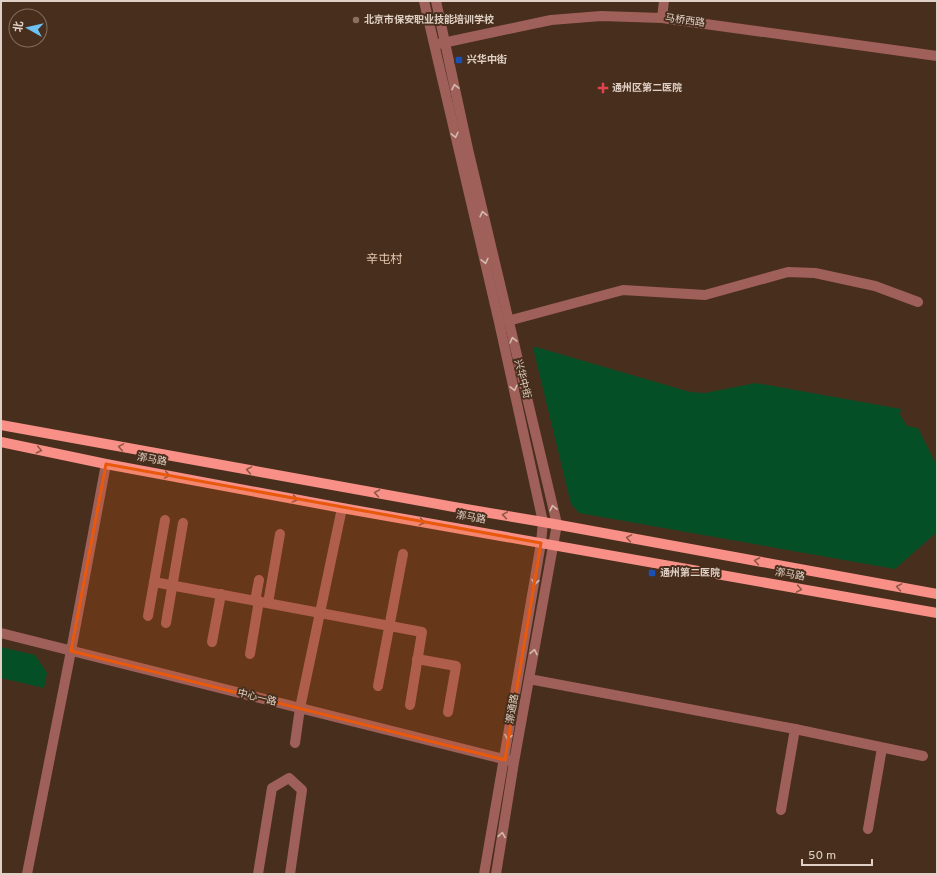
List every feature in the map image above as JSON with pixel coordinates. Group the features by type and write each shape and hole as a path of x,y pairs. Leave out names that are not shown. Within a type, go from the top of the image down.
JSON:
{"main road":[{"name":"漷马路","path":"1,425 454,507 557,524 937,594"},
{"name":"漷马路","path":"1,442 106,464 342,508 937,613"}],"street":[{"name":"兴华中街","path":"424,1 499,322 543,522 541,543"},
{"name":"兴华中街","path":"436,1 508,320 557,524 554,546"},
{"path":"662,18 664,1"},
{"name":"马桥西路","path":"434,45 558,20 601,16 662,18 937,56"},
{"path":"508,320 624,290 705,295 788,272 815,273 875,286 918,302"},
{"path":"27,874 106,464"},
{"path":"295,743 300,708 342,508"},
{"path":"148,616 165,520"},
{"path":"166,623 183,523"},
{"path":"250,654 261,602 280,534"},
{"name":"漷通路","path":"496,874 509,761 541,543"},
{"name":"漷通路","path":"484,874 529,679 554,546"},
{"path":"378,686 388,626 403,554"},
{"path":"259,580 261,602"},
{"path":"154,582 422,632 410,705"},
{"path":"212,642 221,594"},
{"name":"中心一路","path":"1,633 509,761"},
{"path":"417,659 456,666 448,712"},
{"path":"529,679 795,729 923,756"},
{"path":"781,810 795,729"},
{"path":"868,829 882,748"},
{"path":"258,874 272,788 290,778 302,790 290,874"}],"highlighted area":[{"path":"106,464 541,543 505,760 71,651"}],"green space":[{"path":"536,347 690,392 705,393 756,383 901,409 900,415 907,426 918,428 937,466 937,532 895,569 579,513 571,504 533,348"},
{"path":"1,647 35,655 47,673 44,688 1,678"}],"place":[{"name":"北京市保安职业技能培训学校","path":"356,20"},
{"name":"兴华中街","path":"459,60"},
{"name":"通州区第二医院","path":"603,88"},
{"name":"通州第二医院","path":"652,573"}],"district":[{"name":"辛屯村","path":"384,260"}]}
